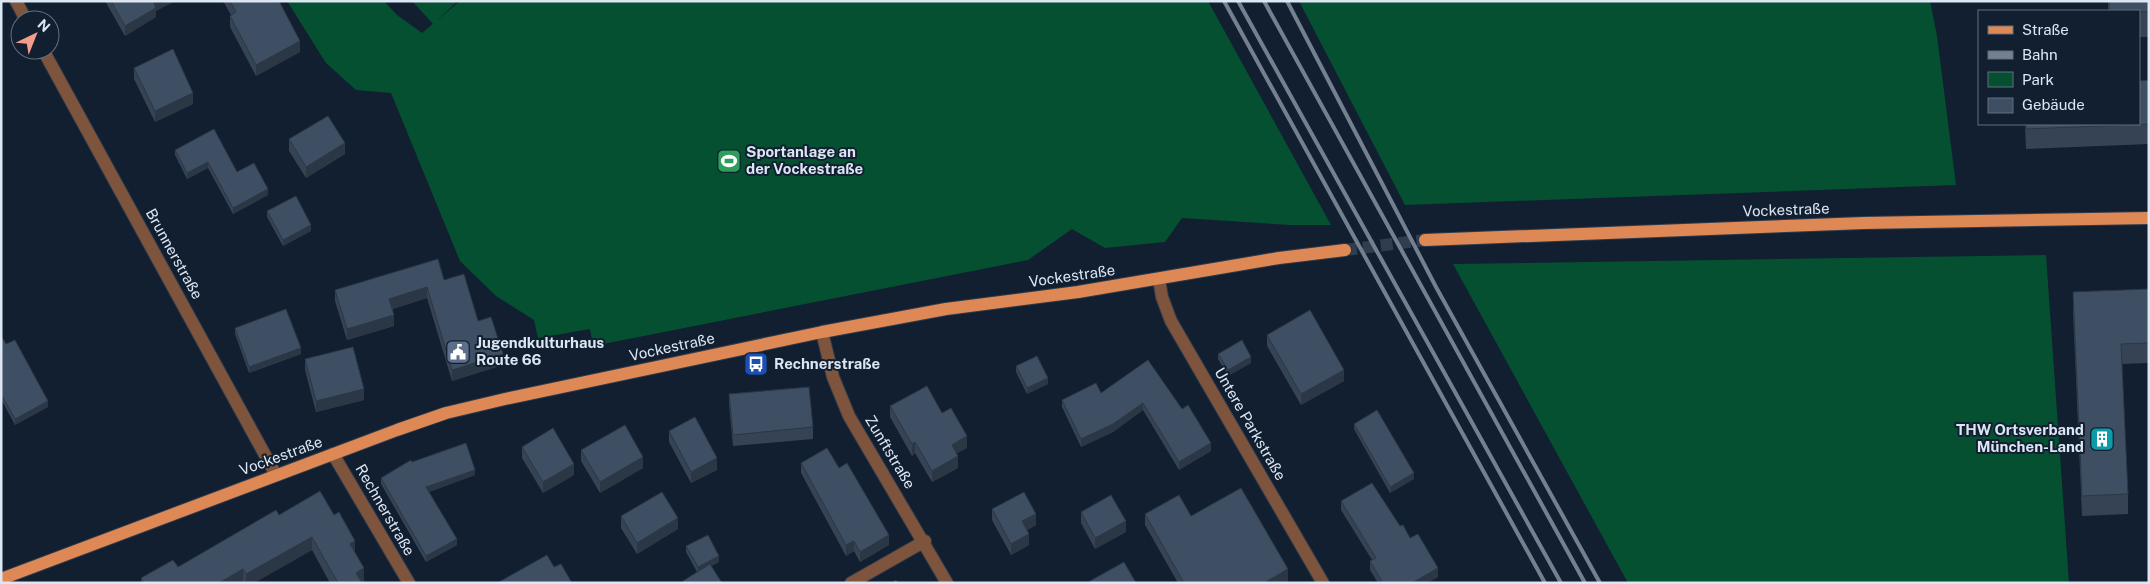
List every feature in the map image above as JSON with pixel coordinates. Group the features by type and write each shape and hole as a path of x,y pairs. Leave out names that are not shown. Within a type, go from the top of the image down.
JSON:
{"main road":[{"name":"Vockestraße","path":"1425,240 1864,223 2149,218"},
{"name":"Vockestraße","path":"1,579 446,413 822,332 946,309 1078,292 1279,258 1346,250"}],"street":[{"name":"Brunnerstraße","path":"48,60 276,475"},
{"name":"Untere Parkstraße","path":"1159,279 1162,297 1171,321 1323,583"},
{"name":"Zunftstraße","path":"822,332 837,389 849,416 925,541 947,583"},
{"name":"Rechnerstraße","path":"333,454 409,583"},
{"path":"851,583 925,541"}],"green space":[{"name":"Sportanlage an der Vockestraße","path":"287,1 384,1 397,15 422,33 460,1 1208,1 1331,225 1290,225 1182,218 1165,242 1105,248 1072,229 1028,260 593,346 590,329 538,338 534,320 496,296 460,261 391,93 356,90 326,63"},
{"path":"412,1 458,1 433,24"},
{"path":"1299,1 1930,1 1937,36 1956,185 1405,205"},
{"path":"2046,255 2069,583 1628,583 1453,264"}],"building":[{"path":"111,1 157,1 154,3 156,8 125,26"},
{"path":"230,1 279,1 300,41 256,65 230,16 236,12"},
{"path":"2109,1 2149,1 2149,12 2140,12 2140,10 2109,10"},
{"path":"173,49 193,93 155,111 134,68"},
{"path":"2149,80 2149,124 2140,124 2140,81"},
{"path":"328,116 345,143 306,167 289,139"},
{"path":"2026,125 2124,125 2026,129"},
{"path":"214,129 237,172 254,163 268,189 233,208 208,162 187,173 175,150"},
{"path":"296,196 311,225 283,240 267,211"},
{"path":"438,259 444,280 464,274 478,321 491,317 503,354 452,370 427,287 389,299 394,315 347,329 335,290"},
{"name":"THW Ortsverband München-Land","path":"2149,289 2149,343 2121,344 2128,494 2082,496 2073,292"},
{"path":"286,309 301,348 249,367 235,328"},
{"path":"1310,310 1344,370 1301,394 1267,335"},
{"path":"1,336 6,344 15,340 48,401 15,419 1,394"},
{"path":"1242,340 1251,357 1228,370 1218,354"},
{"path":"353,347 364,389 316,401 305,359"},
{"path":"1037,356 1048,378 1027,388 1016,366"},
{"path":"1148,360 1182,409 1188,405 1211,443 1179,462 1143,403 1113,424 1081,439 1062,400 1096,383 1101,393"},
{"path":"927,386 942,413 951,408 967,436 952,445 958,456 932,471 915,442 912,444 890,406"},
{"path":"809,387 813,427 733,435 729,394"},
{"path":"1377,410 1414,473 1390,487 1354,424"},
{"path":"695,417 717,458 691,472 669,431"},
{"path":"625,425 643,457 600,482 581,450"},
{"path":"553,428 574,464 543,482 522,447"},
{"path":"466,443 475,470 426,487 457,539 426,556 381,478 411,460 412,462"},
{"path":"827,448 839,468 847,463 889,535 860,552 854,541 846,545 801,463"},
{"path":"1372,483 1400,526 1403,525 1410,538 1418,534 1438,568 1412,583 1383,583 1370,561 1376,558 1341,501"},
{"path":"1241,488 1288,569 1264,583 1184,583 1145,514 1179,495 1191,516"},
{"path":"320,491 334,515 339,512 355,541 350,544 364,568 356,573 362,583 338,583 312,537 246,574 243,569 219,583 144,583 141,578 173,560 178,567 276,510 279,515"},
{"path":"662,492 678,518 637,543 621,516"},
{"path":"1024,492 1036,514 1022,521 1029,534 1011,544 992,509"},
{"path":"1111,495 1126,521 1095,538 1081,512"},
{"path":"708,535 719,556 698,567 686,546"},
{"path":"547,555 554,567 561,564 572,583 497,583"},
{"path":"1124,562 1136,583 1091,583 1090,581"},
{"path":"710,564 722,583 684,583 683,581"}],"tunnel":[{"path":"1345,250 1425,240"}],"railway":[{"path":"1224,1 1545,583"},
{"path":"1238,1 1561,583"},
{"path":"1264,1 1585,583"},
{"path":"1287,1 1436,287 1600,583"}],"place":[{"name":"Sportanlage an der Vockestraße","path":"729,161"},
{"name":"Jugendkulturhaus Route 66","path":"458,352"},
{"name":"Rechnerstraße","path":"756,364"},
{"name":"THW Ortsverband München-Land","path":"2102,439"}]}
